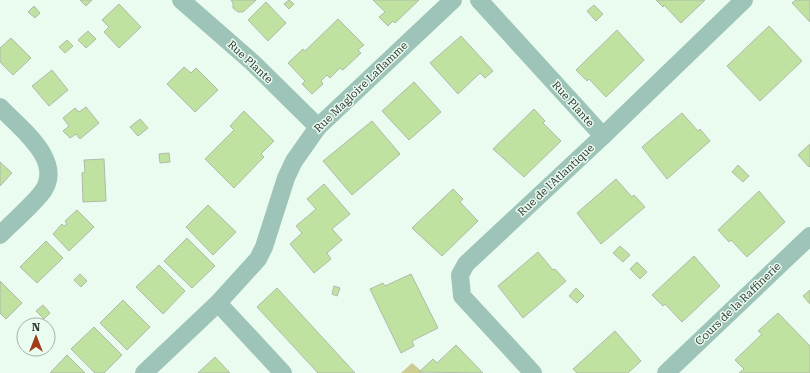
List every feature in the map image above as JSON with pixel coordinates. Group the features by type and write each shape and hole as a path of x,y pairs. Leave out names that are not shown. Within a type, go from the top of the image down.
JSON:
{"street":[{"name":"Rue Plante","path":"180,0 252,62 318,127"},
{"name":"Rue Magloire Laflamme","path":"144,373 218,302 258,259 264,247 294,161 318,127 452,0"},
{"name":"Rue Plante","path":"479,0 603,136"},
{"name":"Rue de l'Atlantique","path":"533,373 462,296 460,275 466,264 603,136 744,0"},
{"path":"0,107 42,151 48,163 48,174 46,186 40,194 0,234"},
{"name":"Cours de la Raffinerie","path":"666,373 810,236"},
{"path":"218,302 283,373"}],"green space":[{"path":"412,363 424,373 401,373"}],"building":[{"path":"80,0 92,0 86,6"},
{"path":"231,0 256,0 243,12 238,12 233,8 233,3"},
{"path":"289,0 294,4 289,9 284,4"},
{"path":"373,0 419,0 395,23 393,21 388,26 379,17 385,12"},
{"path":"656,0 705,0 681,23 664,5 663,7"},
{"path":"796,0 810,0 810,22 792,3"},
{"path":"266,2 286,23 268,41 248,20"},
{"path":"119,4 141,27 119,48 104,32 109,27 102,20"},
{"path":"594,5 603,14 596,21 587,11"},
{"path":"34,6 40,13 35,18 28,12"},
{"path":"338,19 364,45 358,50 361,53 343,70 340,68 330,78 327,75 321,81 323,84 312,94 302,84 305,81 288,63 303,49 305,51"},
{"path":"769,26 802,61 760,101 727,66"},
{"path":"617,30 644,60 606,97 589,79 587,81 576,70"},
{"path":"88,31 96,39 86,48 78,40"},
{"path":"461,36 493,71 485,78 480,73 458,94 430,63"},
{"path":"11,38 31,58 13,75 0,62 0,48"},
{"path":"67,40 73,46 65,53 59,47"},
{"path":"184,67 191,73 196,68 218,90 195,112 167,84"},
{"path":"52,70 68,90 49,106 32,86"},
{"path":"414,82 441,112 409,140 382,111"},
{"path":"86,107 99,123 80,139 76,134 70,138 63,131 69,126 63,118 75,108 79,112"},
{"path":"534,109 545,121 543,123 561,141 524,177 493,149"},
{"path":"244,111 274,141 261,154 264,157 234,188 205,159 234,130 230,126"},
{"path":"682,113 698,131 700,129 710,141 667,179 642,147"},
{"path":"140,119 148,128 138,136 130,127"},
{"path":"372,121 400,154 352,195 323,161"},
{"path":"810,144 810,166 809,167 798,155"},
{"path":"169,153 170,162 160,163 159,154"},
{"path":"104,159 106,201 83,202 82,173 85,172 84,160"},
{"path":"0,162 12,173 0,186"},
{"path":"738,165 749,176 743,182 732,172"},
{"path":"616,179 632,197 634,195 645,207 601,244 577,213"},
{"path":"324,184 350,214 332,229 342,240 327,253 331,259 314,273 290,244 302,233 296,226 316,209 307,199"},
{"path":"453,189 463,199 460,202 478,221 442,256 412,228"},
{"path":"759,191 785,222 747,257 731,240 729,242 718,230"},
{"path":"208,205 236,232 213,255 186,227"},
{"path":"77,210 94,227 69,251 53,234 62,224 64,226 67,224 65,221"},
{"path":"187,238 215,266 192,288 164,261"},
{"path":"46,241 63,258 37,283 20,267"},
{"path":"620,246 630,255 623,262 613,253"},
{"path":"538,252 553,270 555,269 566,281 523,318 498,286"},
{"path":"694,256 720,286 682,322 665,304 663,306 652,295"},
{"path":"637,262 647,272 640,279 630,269"},
{"path":"159,265 185,291 163,314 136,287"},
{"path":"80,274 87,281 81,287 74,280"},
{"path":"411,274 438,328 412,341 414,346 401,353 370,289 383,283 385,286"},
{"path":"0,281 22,303 6,319 0,313"},
{"path":"334,286 340,288 337,296 332,294"},
{"path":"277,288 355,373 318,373 257,307"},
{"path":"576,288 584,296 577,303 569,296"},
{"path":"810,290 810,304 803,296"},
{"path":"123,300 150,327 127,350 100,323"},
{"path":"43,305 50,313 46,317 42,317 36,311"},
{"path":"778,313 810,346 810,373 739,373 744,369 735,360 762,334 758,331"},
{"path":"94,327 122,355 104,373 95,373 71,349"},
{"path":"615,331 641,361 628,373 577,373 573,369"},
{"path":"456,345 483,373 419,372 433,359 437,363"},
{"path":"67,355 85,373 50,373"},
{"path":"215,357 230,373 198,373"}]}
